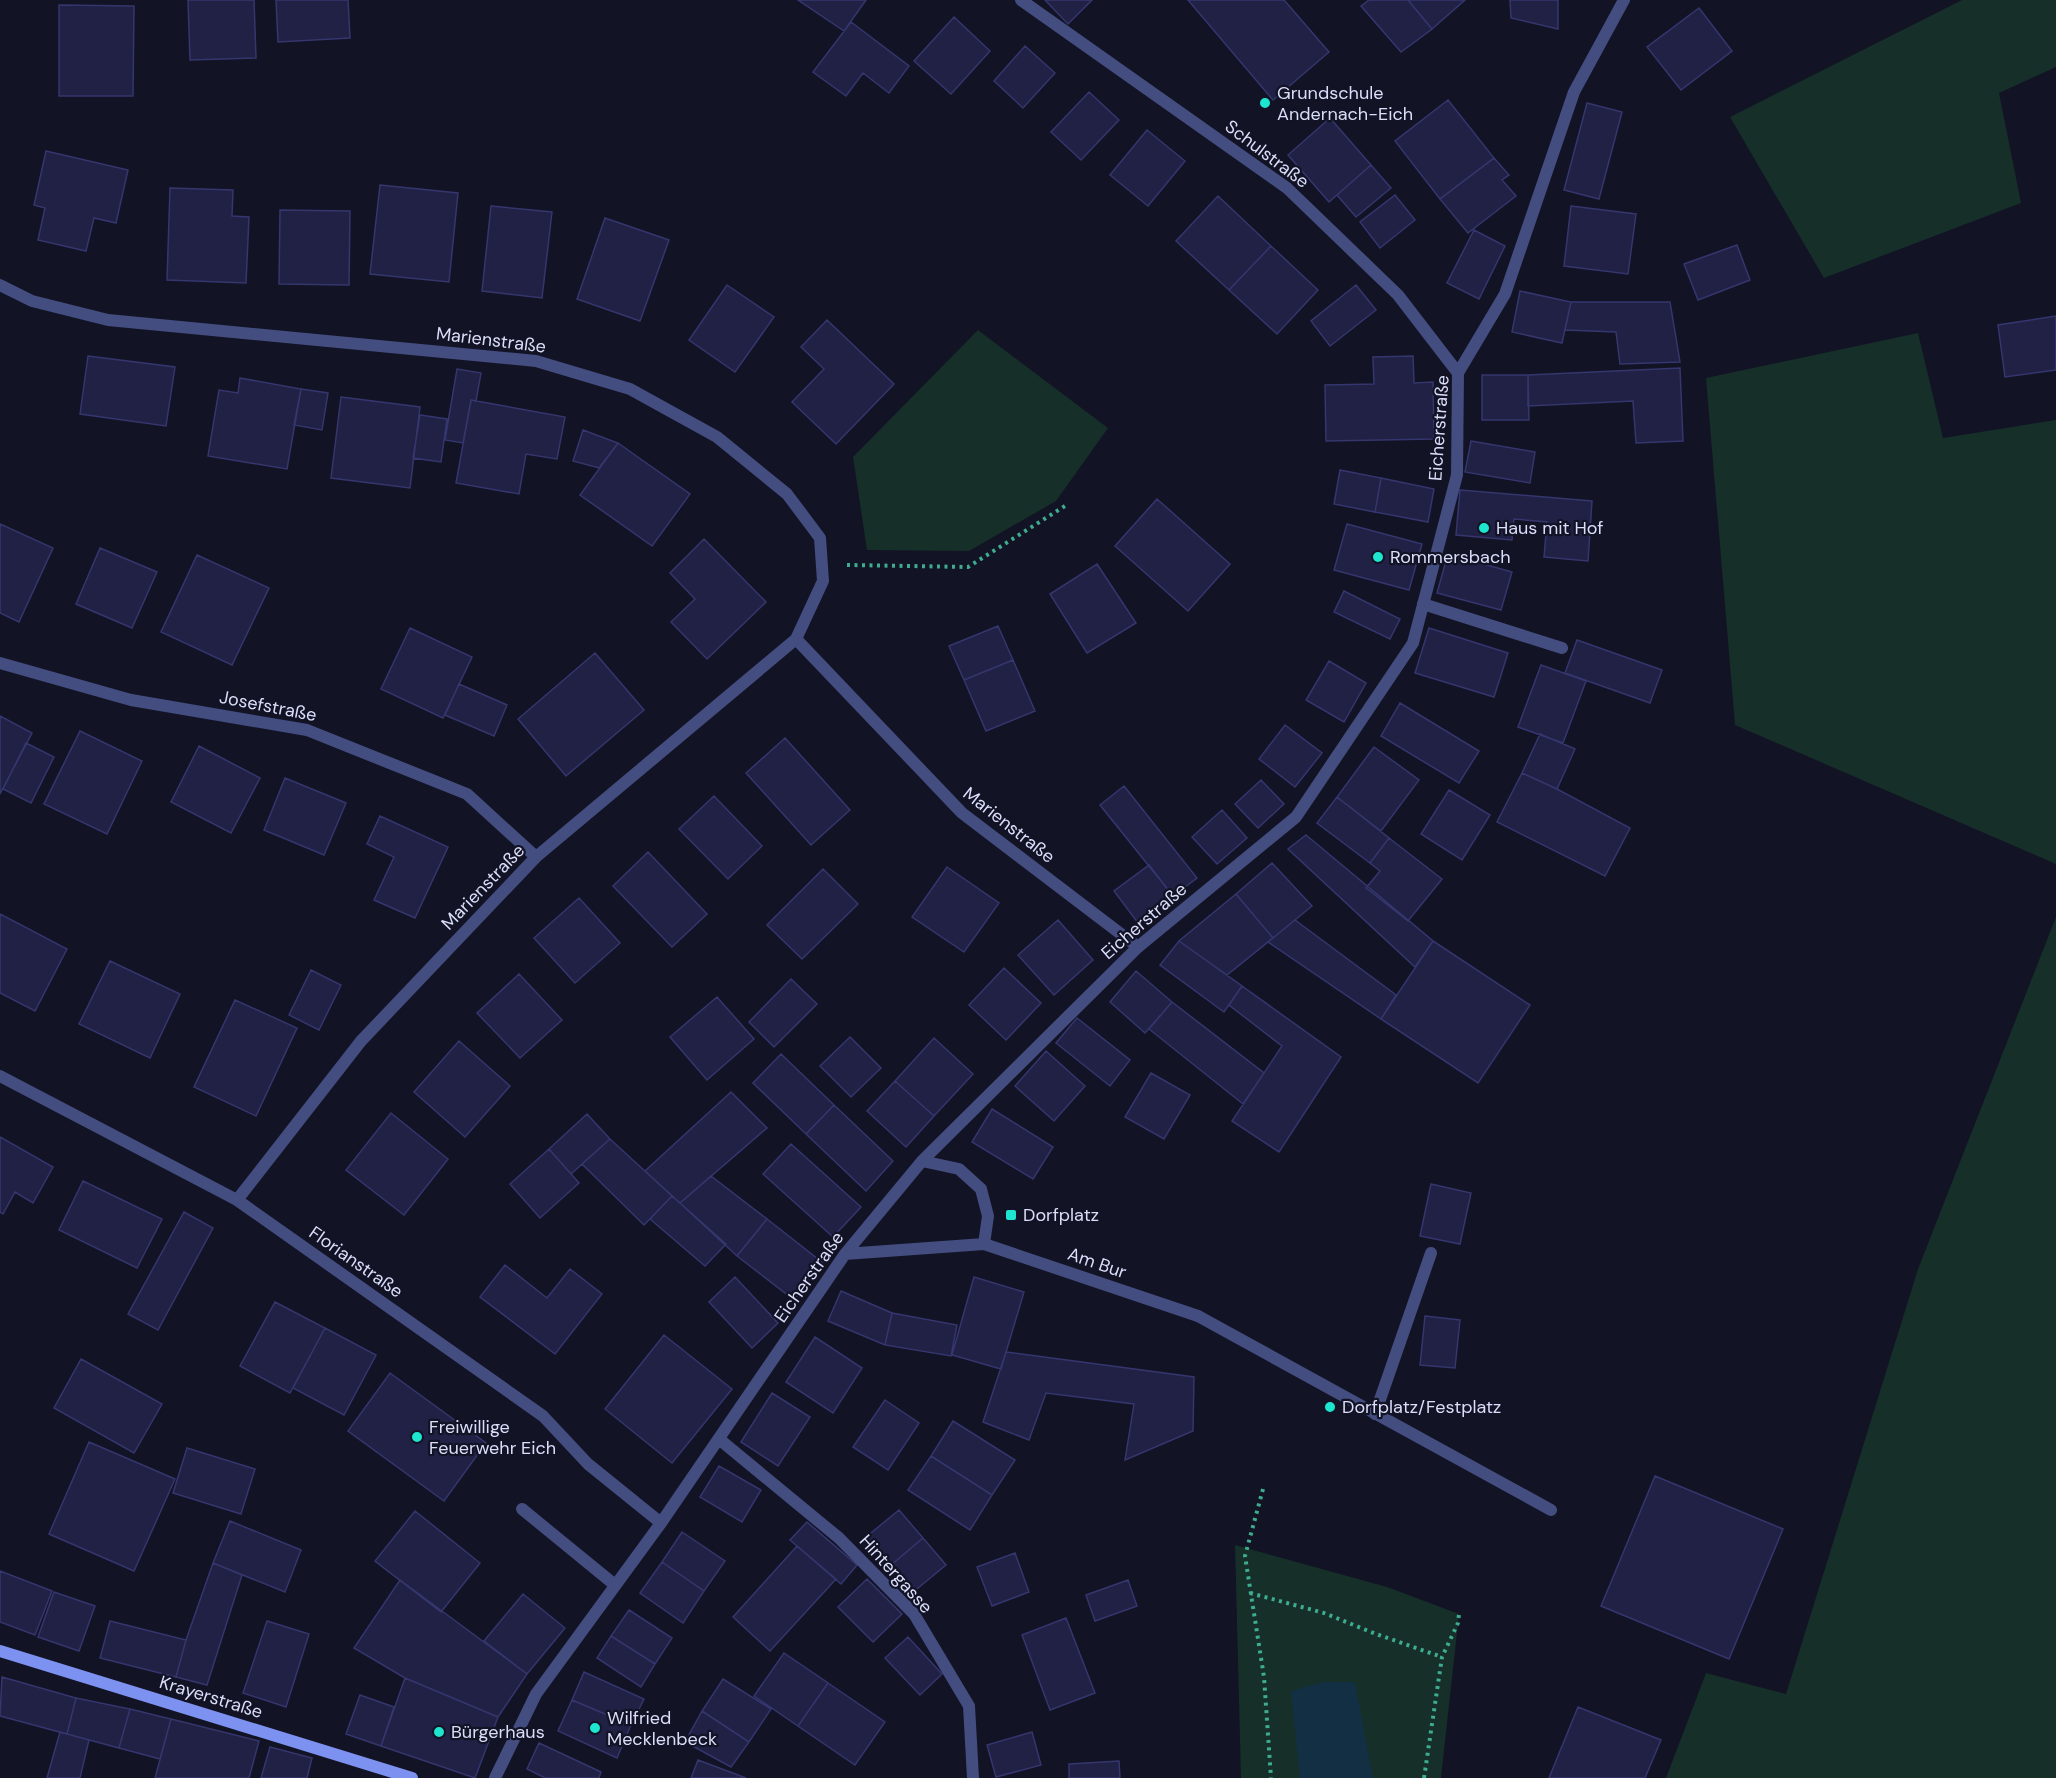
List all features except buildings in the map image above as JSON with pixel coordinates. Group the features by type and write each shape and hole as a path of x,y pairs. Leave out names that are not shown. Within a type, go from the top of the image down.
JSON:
{"street":[{"name":"Schulstraße","path":"1022,0 1287,188 1398,295 1458,373"},
{"name":"Eicherstraße","path":"495,1778 536,1694 661,1523 845,1254 922,1161 1138,947 1296,817 1413,643 1457,475 1458,373 1505,294 1574,92 1624,0"},
{"name":"Marienstraße","path":"0,285 32,301 108,320 536,361 630,389 717,437 787,494 820,538 823,581 796,639 536,857 361,1041 237,1200"},
{"path":"1423,604 1562,648"},
{"name":"Marienstraße","path":"796,639 962,813 1138,947"},
{"name":"Josefstraße","path":"0,663 131,700 307,730 467,794 536,857"},
{"name":"Florianstraße","path":"0,1076 237,1200 543,1416 588,1464 661,1523"},
{"path":"922,1161 959,1169 981,1189 988,1216 984,1244"},
{"name":"Am Bur","path":"845,1254 984,1244 1198,1316 1551,1509"},
{"path":"1375,1414 1431,1253"},
{"name":"Hintergasse","path":"719,1439 839,1538 914,1614 969,1706 973,1778"},
{"path":"522,1509 615,1585"},
{"name":"Krayerstraße","path":"0,1651 412,1778"}],"path":[{"path":"822,564 968,567 1065,506"},
{"path":"1263,1489 1245,1556 1264,1677 1271,1778"},
{"path":"1250,1593 1324,1612 1376,1634 1442,1657"},
{"path":"1424,1778 1442,1657 1458,1623 1459,1614"}],"green space":[{"path":"1962,0 2056,0 2056,67 1999,93 2021,203 1824,278 1730,117"},
{"path":"978,330 1108,428 1056,501 969,551 867,550 853,457"},
{"path":"1918,333 1943,438 2056,420 2056,864 1735,725 1706,378"},
{"path":"2056,917 2056,1778 1666,1778 1706,1673 1786,1694 1918,1269"},
{"path":"1235,1545 1387,1587 1459,1614 1441,1778 1241,1778"}],"water":[{"path":"1323,1682 1355,1682 1373,1778 1300,1778 1291,1691"}],"place":[{"name":"Grundschule Andernach-Eich","path":"1265,103"},
{"name":"Haus mit Hof","path":"1484,528"},
{"name":"Rommersbach","path":"1378,557"},
{"name":"Dorfplatz","path":"1011,1215"},
{"name":"Dorfplatz/Festplatz","path":"1330,1407"},
{"name":"Freiwillige Feuerwehr Eich","path":"417,1437"},
{"name":"Wilfried Mecklenbeck","path":"595,1728"},
{"name":"Bürgerhaus","path":"439,1732"}]}
